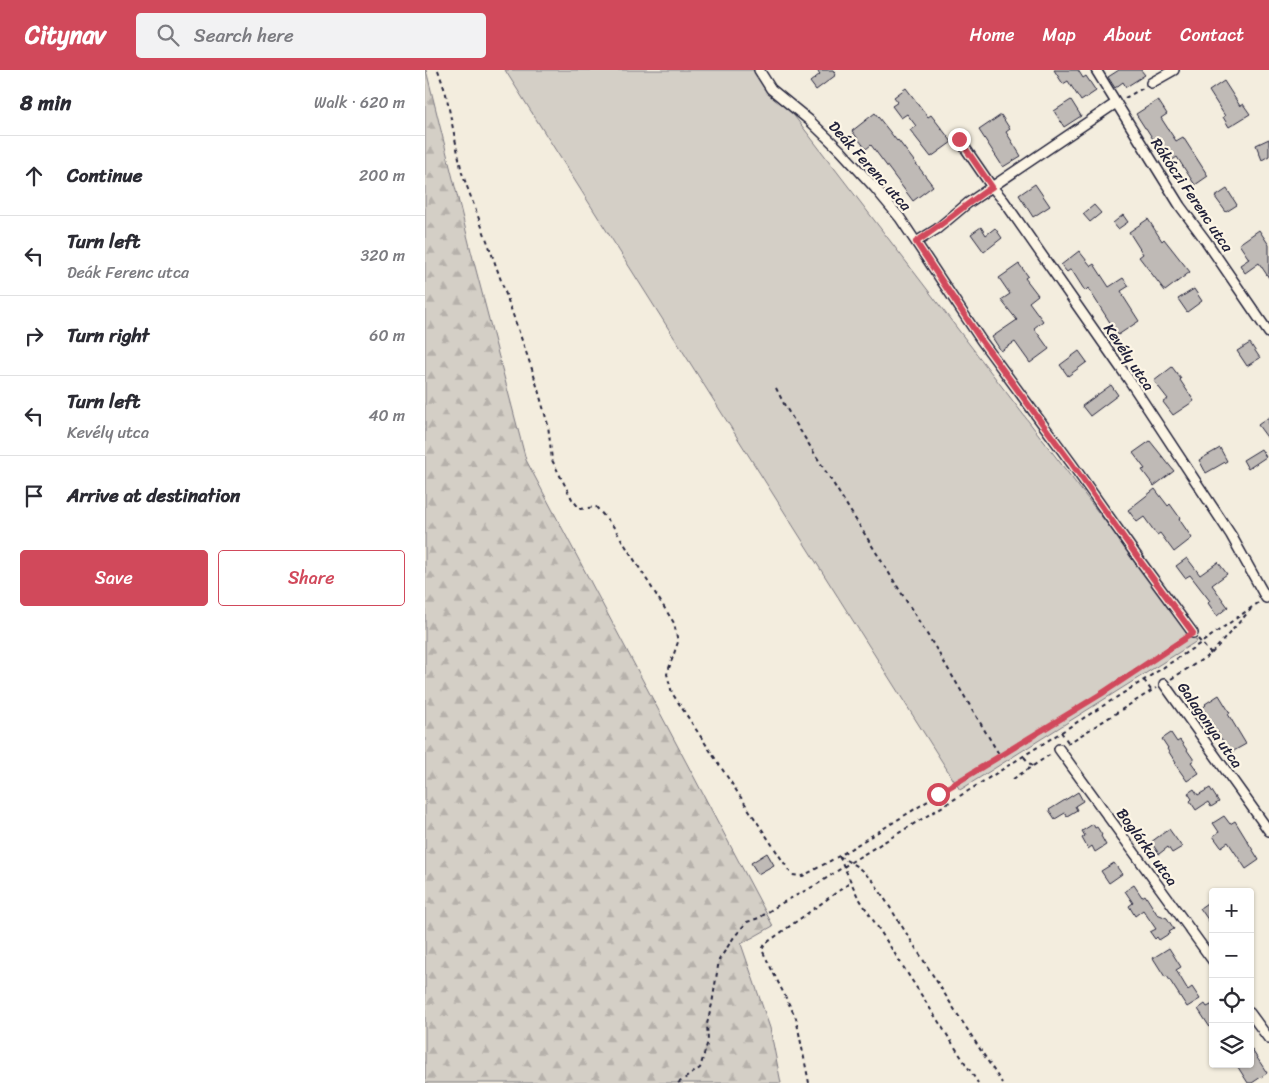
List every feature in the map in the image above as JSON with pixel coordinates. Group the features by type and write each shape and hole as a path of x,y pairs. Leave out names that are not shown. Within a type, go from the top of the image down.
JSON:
{"street":[{"name":"Deák Ferenc utca","path":"759,70 771,89 809,120 841,151 900,218 981,340 1193,633"},
{"name":"Rákóczi Ferenc utca","path":"1096,70 1180,206 1269,332"},
{"path":"1151,84 1174,70"},
{"path":"916,242 937,229 968,203 1116,103"},
{"name":"Kevély utca","path":"959,139 1127,377 1231,535 1266,598"},
{"name":"Galagonya utca","path":"1164,684 1269,831"},
{"name":"Boglárka utca","path":"1059,749 1209,955"},
{"path":"1254,1018 1269,1038"}],"path":[{"path":"438,70 446,94 461,173 533,372 547,425 552,460 572,499 581,508 596,507 613,526 674,623 678,642 667,674 673,693 792,875 803,876 839,856 1101,694 1193,633"},
{"path":"1116,103 1151,84"},
{"path":"776,388 785,406 935,647 1000,756"},
{"path":"678,1083 700,1068 708,1041 707,1024 719,960 734,936 747,922 759,918 780,904 816,885 968,791 1144,680 1255,605 1211,654 1164,684 1151,690 1013,779"},
{"path":"1201,643 1211,654"},
{"path":"1144,680 1151,690"},
{"path":"1061,732 1069,743"},
{"path":"1023,756 1032,766"},
{"path":"839,856 858,867 874,882 1002,1083"},
{"path":"839,856 857,895 978,1083"},
{"path":"809,1083 796,1018 762,950 765,944 851,882"}],"green space":[{"path":"425,70 526,460 773,926 741,944 770,1028 781,1083 425,1083"},
{"path":"505,70 759,70 1197,641 960,790"}],"building":[{"path":"817,70 833,70 836,75 816,90 810,82 820,74"},
{"path":"1054,70 1078,70 1083,78 1086,76 1096,91 1081,101 1068,81 1063,84"},
{"path":"1119,70 1141,70 1145,75 1126,87 1123,82 1115,88 1108,77"},
{"path":"1224,81 1240,106 1243,104 1250,114 1229,127 1223,117 1225,116 1209,91"},
{"path":"906,88 928,117 931,115 952,142 931,157 910,130 916,126 907,114 901,118 892,106 898,102 894,97"},
{"path":"1071,100 1081,116 1064,127 1054,111"},
{"path":"1158,100 1167,114 1161,118 1176,141 1183,137 1208,176 1195,185 1177,157 1168,163 1136,114"},
{"path":"875,113 933,186 913,201 871,145 866,149 852,131"},
{"path":"1001,115 1010,129 1006,132 1021,156 1003,167 979,130"},
{"path":"1269,139 1269,156 1262,160 1256,145"},
{"path":"1035,184 1050,206 1033,217 1019,195"},
{"path":"1227,189 1237,205 1226,212 1215,197"},
{"path":"1094,205 1101,213 1090,222 1083,214"},
{"path":"1123,215 1128,222 1118,229 1113,223"},
{"path":"1148,219 1162,241 1164,239 1190,272 1165,291 1139,257 1143,254 1129,232"},
{"path":"981,227 986,235 995,228 1002,238 984,252 971,234"},
{"path":"1259,230 1269,245 1269,278 1259,263 1245,273 1240,265 1249,259 1239,244"},
{"path":"1079,251 1091,266 1094,264 1109,287 1123,278 1129,286 1121,291 1139,321 1118,335 1088,288 1085,291 1071,269 1067,272 1061,265"},
{"path":"1019,264 1028,276 1025,278 1038,295 1029,302 1043,321 1034,328 1049,349 1030,363 1015,342 1001,351 992,337 1017,320 1001,300 1010,294 999,278"},
{"path":"1194,289 1202,301 1187,312 1178,299"},
{"path":"1250,343 1260,358 1247,366 1237,351"},
{"path":"1079,351 1087,362 1068,376 1060,365"},
{"path":"1172,367 1194,401 1173,415 1163,402 1168,399 1154,381"},
{"path":"1111,385 1118,395 1090,416 1082,406"},
{"path":"1269,417 1269,440 1258,425"},
{"path":"1150,441 1174,471 1154,486 1142,470 1145,469 1133,453"},
{"path":"1220,448 1227,461 1206,473 1199,460"},
{"path":"1261,449 1266,457 1248,469 1243,460"},
{"path":"1155,489 1168,506 1170,504 1192,538 1174,552 1160,533 1157,535 1144,517 1137,522 1128,510"},
{"path":"1187,558 1200,575 1218,562 1227,574 1212,585 1228,607 1217,616 1208,603 1210,601 1190,575 1185,578 1176,566"},
{"path":"1219,695 1246,744 1230,753 1201,709"},
{"path":"1171,733 1177,742 1180,740 1194,760 1191,762 1199,773 1187,781 1175,764 1162,739"},
{"path":"1210,788 1219,802 1211,807 1208,802 1196,810 1190,801 1192,799 1188,793 1194,789 1198,795"},
{"path":"1078,792 1083,801 1075,806 1077,810 1067,816 1065,813 1055,819 1049,810"},
{"path":"1224,816 1230,824 1235,821 1259,860 1246,869 1228,842 1221,847 1213,836 1219,832 1213,823"},
{"path":"1093,824 1102,835 1106,845 1095,852 1092,846 1088,849 1082,838 1085,836 1082,831"},
{"path":"1169,829 1182,847 1172,853 1168,847 1159,854 1151,842"},
{"path":"767,853 774,865 758,874 751,863"},
{"path":"1114,863 1122,874 1109,883 1101,871"},
{"path":"1134,885 1142,897 1145,895 1157,914 1167,918 1174,929 1159,940 1157,937 1155,939 1150,932 1156,929 1143,910 1135,916 1129,906 1133,903 1125,891"},
{"path":"1209,902 1209,921 1200,908"},
{"path":"1169,948 1181,967 1176,970 1188,990 1192,987 1200,999 1187,1007 1153,958"},
{"path":"1205,1004 1207,1007 1209,1006 1209,1026 1198,1009"},
{"path":"1254,1053 1267,1073 1252,1083 1248,1083 1239,1068 1254,1068"}],"route":[{"path":"938,794 1101,694 1193,633 981,340 916,242 937,229 968,203 992,187 959,139"}]}
